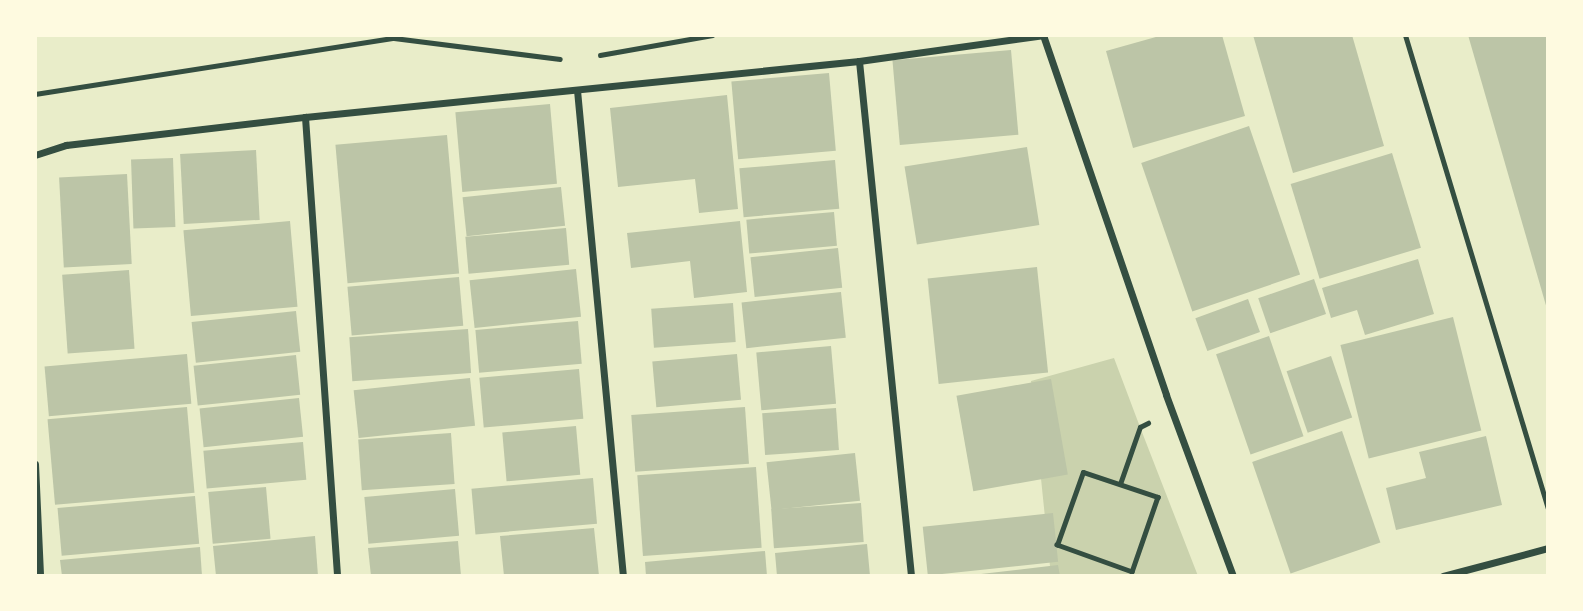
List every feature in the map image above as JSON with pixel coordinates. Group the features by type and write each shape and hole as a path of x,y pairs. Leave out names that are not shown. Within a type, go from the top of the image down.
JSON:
{"street":[{"path":"35,155 66,145 305,117 859,61 1044,35 1172,412 1233,576"},
{"path":"859,61 911,576"},
{"path":"577,90 623,576"},
{"path":"305,117 337,576"},
{"path":"35,464 40,576"},
{"path":"1443,576 1548,548"}],"lane":[{"path":"1405,35 1548,508"}],"path":[{"path":"594,56 712,35"},
{"path":"35,94 394,38 568,60"},
{"path":"1120,484 1140,427 1172,412"},
{"path":"1083,472 1120,484 1158,497 1132,572 1056,545 1083,472"}],"green space":[{"path":"1114,358 1198,576 1051,576 1031,381"}],"building":[{"path":"1163,35 1222,35 1245,116 1133,148 1106,51"},
{"path":"1253,35 1352,35 1384,146 1293,173"},
{"path":"1468,35 1548,35 1548,309 1547,309"},
{"path":"1011,50 1018,135 900,145 892,60"},
{"path":"829,73 836,151 738,159 731,82"},
{"path":"727,95 738,209 699,213 695,179 618,187 610,108"},
{"path":"550,104 557,184 462,192 455,112"},
{"path":"1249,126 1300,274 1192,312 1141,163"},
{"path":"447,135 459,273 348,283 335,145"},
{"path":"1027,147 1039,225 917,244 905,166"},
{"path":"256,150 260,220 184,224 180,154"},
{"path":"1392,153 1421,248 1320,279 1291,184"},
{"path":"173,158 175,227 133,228 131,159"},
{"path":"835,160 839,209 744,217 739,168"},
{"path":"127,174 132,264 64,267 59,178"},
{"path":"561,187 565,226 467,236 463,197"},
{"path":"834,212 837,246 749,254 746,220"},
{"path":"290,221 297,307 191,316 183,230"},
{"path":"740,221 747,292 694,298 690,261 631,268 627,233"},
{"path":"566,228 569,265 469,274 465,237"},
{"path":"838,248 842,288 755,297 750,257"},
{"path":"1418,259 1434,314 1365,335 1357,310 1331,318 1322,288"},
{"path":"1037,267 1048,372 939,384 928,278"},
{"path":"576,269 581,317 475,328 470,280"},
{"path":"129,270 135,349 68,353 62,275"},
{"path":"459,277 463,326 352,336 347,287"},
{"path":"1314,279 1326,314 1270,333 1258,298"},
{"path":"841,292 846,338 746,348 742,302"},
{"path":"1248,299 1260,332 1207,351 1195,318"},
{"path":"733,303 736,342 654,348 651,309"},
{"path":"296,311 300,352 196,363 192,322"},
{"path":"1453,317 1481,431 1369,459 1340,345"},
{"path":"578,321 582,364 479,373 475,330"},
{"path":"468,329 471,373 352,381 349,337"},
{"path":"1269,336 1304,436 1251,454 1216,354"},
{"path":"831,346 836,404 761,410 756,353"},
{"path":"187,354 191,404 49,416 45,366"},
{"path":"737,354 741,400 656,407 652,361"},
{"path":"296,355 300,395 198,406 194,366"},
{"path":"1331,356 1352,417 1308,433 1287,371"},
{"path":"579,369 583,419 484,428 479,378"},
{"path":"470,378 475,426 359,438 354,390"},
{"path":"1051,379 1068,475 973,491 956,396"},
{"path":"299,398 303,437 204,447 200,408"},
{"path":"187,407 194,493 55,505 48,419"},
{"path":"745,407 749,464 635,472 631,415"},
{"path":"836,408 839,450 765,455 762,413"},
{"path":"576,426 580,475 507,481 502,432"},
{"path":"1342,431 1380,543 1291,574 1252,462"},
{"path":"451,433 455,484 362,490 358,439"},
{"path":"1486,436 1502,505 1396,530 1386,488 1426,478 1419,452"},
{"path":"303,442 306,480 207,489 203,451"},
{"path":"855,453 860,501 772,510 766,462"},
{"path":"756,467 762,548 643,556 637,475"},
{"path":"593,478 597,524 475,534 471,489"},
{"path":"266,487 271,539 213,544 208,492"},
{"path":"455,489 459,536 368,544 364,497"},
{"path":"195,496 199,544 62,556 58,508"},
{"path":"861,503 864,542 774,548 771,509"},
{"path":"1053,513 1058,562 928,575 923,527"},
{"path":"594,528 599,576 504,576 500,536"},
{"path":"315,536 318,576 216,576 213,546"},
{"path":"458,541 461,576 371,576 368,548"},
{"path":"867,544 870,576 777,576 775,553"},
{"path":"200,547 202,576 62,576 60,560"},
{"path":"765,551 767,576 646,576 645,562"},
{"path":"1058,565 1060,576 981,576 981,574"}]}
